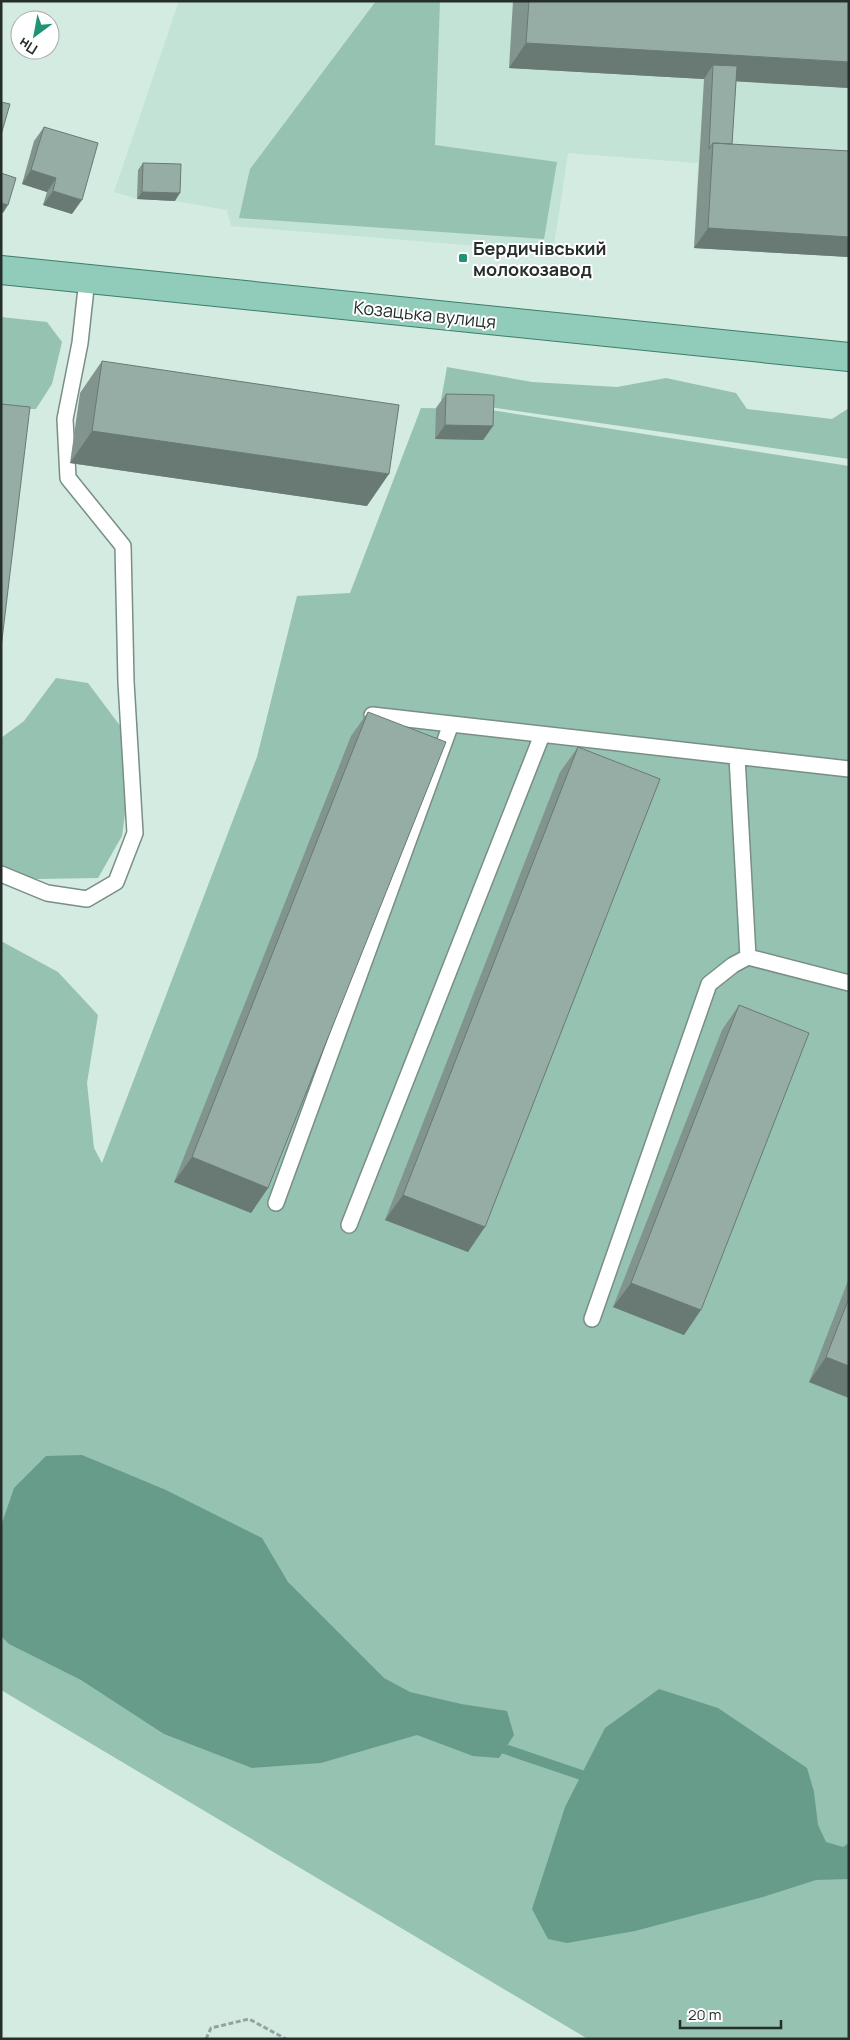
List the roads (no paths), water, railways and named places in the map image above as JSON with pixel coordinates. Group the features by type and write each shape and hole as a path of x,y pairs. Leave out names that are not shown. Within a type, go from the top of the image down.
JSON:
{"main road":[{"name":"Козацька вулиця","path":"1,270 849,357"}],"lane":[{"path":"1,874 47,893 87,899 116,882 135,833 126,682 123,546 68,478 65,419 80,343 87,279"},
{"path":"372,715 849,768"},
{"path":"276,1203 451,724"},
{"path":"349,1225 542,735"},
{"path":"737,757 748,956"},
{"path":"592,1319 709,984 748,956 849,983"}],"waterway":[{"path":"493,1745 593,1779"}],"place":[{"name":"Бердичівський молокозавод","path":"463,258"}]}
